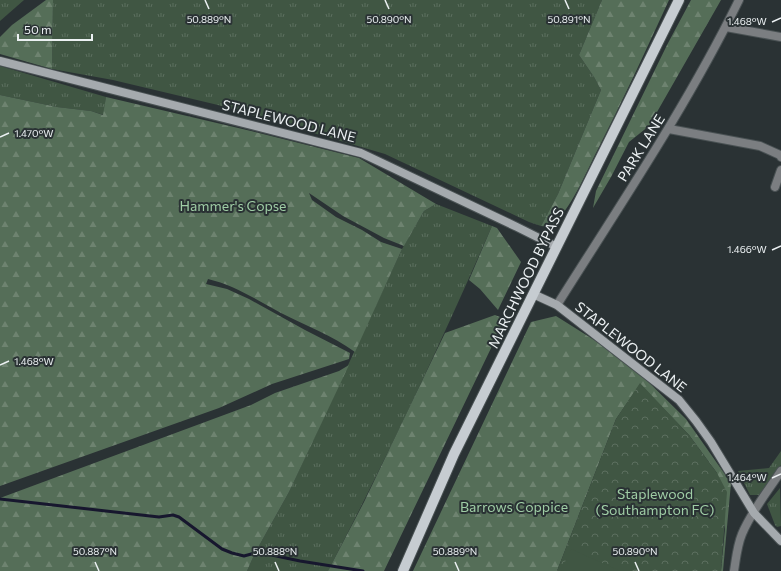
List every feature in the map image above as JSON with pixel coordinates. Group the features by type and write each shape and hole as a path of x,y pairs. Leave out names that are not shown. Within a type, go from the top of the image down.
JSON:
{"main road":[{"name":"MARCHWOOD BYPASS","path":"403,571 454,454 679,0"}],"street":[{"name":"PARK LANE","path":"557,305 669,129 726,27 739,0"},
{"path":"726,27 781,37"},
{"name":"STAPLEWOOD LANE","path":"0,61 361,153 557,247"},
{"path":"669,129 760,146 780,155 781,158"},
{"path":"775,187 781,170"},
{"name":"STAPLEWOOD LANE","path":"533,294 557,305 679,400 711,442 754,513 781,541"},
{"path":"734,571 741,536 781,471"}],"green space":[{"path":"0,0 24,0 0,21"},
{"path":"46,0 53,0 52,69 0,54 0,37 12,25"},
{"path":"53,0 602,0 579,55 601,90 558,194 541,226 529,222 385,154 218,105 113,80 52,69"},
{"path":"602,0 669,0 578,190 566,210 551,227 541,226 558,194 601,90 579,55"},
{"path":"691,0 721,0 649,126 629,142 593,208 596,191 667,45"},
{"path":"0,66 106,97 104,115 91,111 57,107 0,95"},
{"name":"Hammer's Copse","path":"0,95 57,107 91,111 103,115 106,97 359,158 436,204 424,211 404,246 384,238 343,216 309,193 312,200 336,217 362,230 381,242 402,249 355,352 328,336 245,293 208,279 206,284 227,289 249,299 350,353 349,359 272,384 219,408 0,486"},
{"path":"436,204 492,226 413,400 350,529 328,571 247,571 255,553 289,492 402,249 424,211"},
{"path":"492,226 497,228 521,262 498,310 480,289 469,280"},
{"path":"495,315 505,319 384,571 328,571 364,502 445,333"},
{"name":"Barrows Coppice","path":"556,316 626,360 686,419 731,483 723,571 721,571 725,529 717,473 689,435 640,384 616,419 557,571 413,571 531,322"},
{"path":"349,365 289,492 255,553 247,571 0,571 0,498 251,405 275,393 339,371"},
{"name":"Staplewood (Southampton FC)","path":"640,383 689,435 717,473 727,492 721,571 557,571 616,419"},
{"path":"781,451 781,465 768,487 760,495 750,495 738,471 769,468"},
{"path":"780,488 781,526 777,527 767,504"},
{"path":"571,549 620,571 561,571"}],"waterway":[{"path":"0,499 159,517 173,515 179,517 222,549 232,553 244,556 255,553 267,554 363,571"}]}
